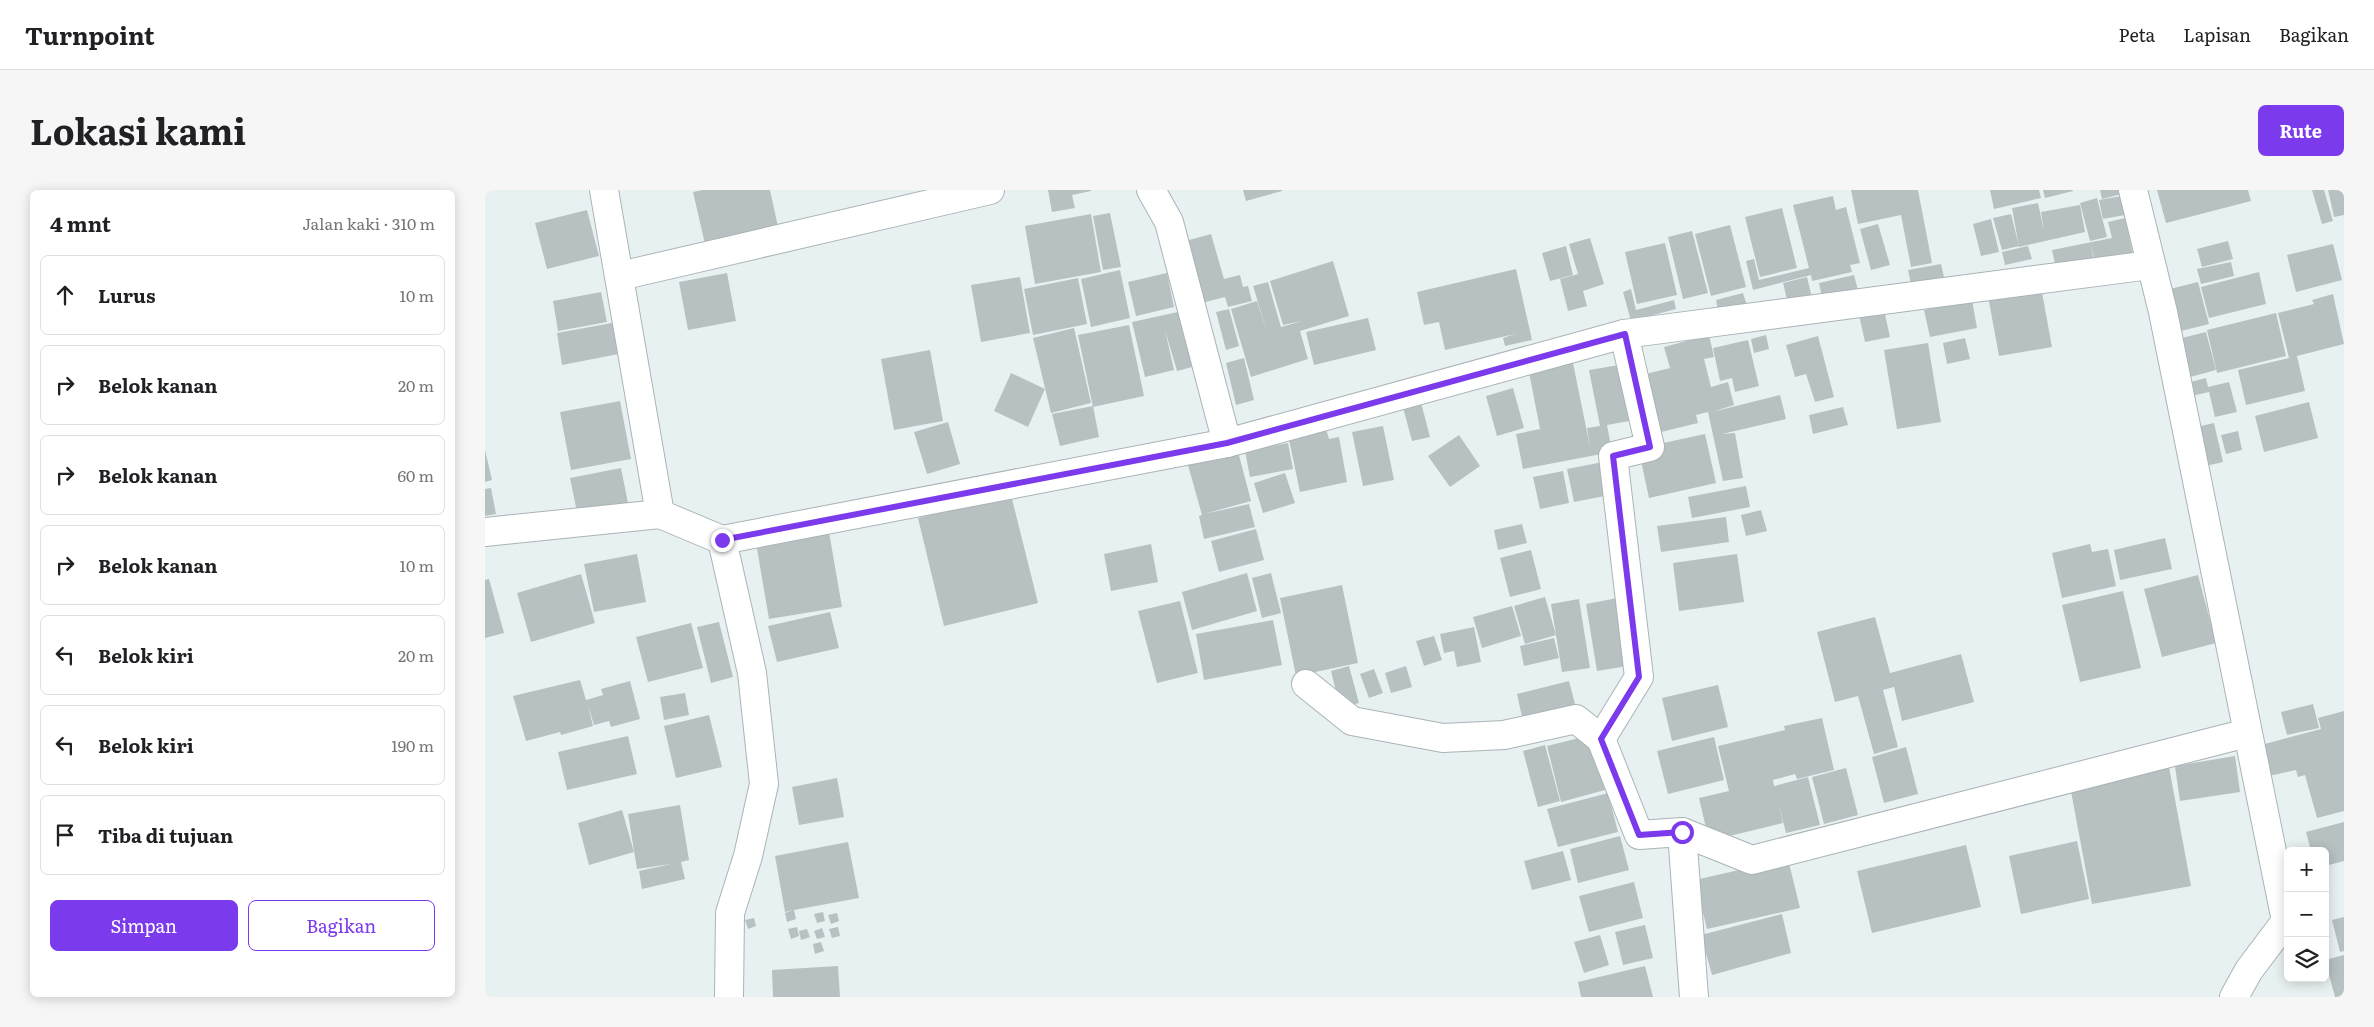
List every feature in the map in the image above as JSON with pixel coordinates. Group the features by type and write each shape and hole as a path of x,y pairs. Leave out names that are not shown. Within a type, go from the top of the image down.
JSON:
{"street":[{"path":"604,190 660,514"},
{"path":"620,276 989,190"},
{"path":"1151,190 1169,222 1227,443"},
{"path":"2133,190 2163,312 2286,921 2249,970 2234,997"},
{"path":"485,532 660,514 722,540 1227,443 1625,334 2150,265"},
{"path":"1601,739 1639,677 1613,456 1650,447 1625,334"},
{"path":"722,540 752,673 765,784 748,856 730,912 729,997"},
{"path":"1306,684 1352,721 1443,738 1504,735 1576,719 1601,739 1639,835 1682,832 1751,860 2247,733"},
{"path":"1682,832 1694,997"}],"building":[{"path":"703,190 770,190 778,227 705,244 693,192"},
{"path":"1048,190 1091,191 1072,195 1075,208 1052,212"},
{"path":"1243,190 1282,190 1282,191 1246,201"},
{"path":"1851,190 1918,190 1932,263 1911,267 1901,215 1858,224"},
{"path":"1990,190 2039,190 2041,198 1994,209"},
{"path":"2043,190 2073,190 2073,191 2045,198"},
{"path":"2100,190 2122,190 2122,194 2102,199"},
{"path":"2157,190 2248,190 2251,201 2166,223"},
{"path":"2312,190 2324,190 2333,221 2322,224"},
{"path":"2328,190 2344,190 2344,215 2334,217"},
{"path":"1833,196 1836,210 1846,207 1860,263 1850,265 1852,272 1812,281 1811,275 1753,290 1746,261 1754,259 1759,280 1809,268 1793,205"},
{"path":"2121,196 2125,215 2103,219 2099,200"},
{"path":"2097,198 2107,237 2090,241 2080,203"},
{"path":"2038,203 2044,231 2041,212 2080,205 2085,232 2019,247 2012,208"},
{"path":"1782,208 1797,268 1760,277 1745,217"},
{"path":"587,210 599,256 547,269 535,223"},
{"path":"1110,213 1121,267 1103,270 1093,216"},
{"path":"1091,214 1101,272 1035,284 1025,226"},
{"path":"2011,214 2019,246 2002,250 1993,218"},
{"path":"2125,218 2133,255 2096,264 2090,244 2095,264 2057,273 2052,250 2112,238 2108,222"},
{"path":"1991,219 1999,252 1981,256 1973,224"},
{"path":"1878,224 1890,265 1871,270 1860,229"},
{"path":"1730,225 1746,287 1711,296 1695,234"},
{"path":"1692,231 1708,293 1683,299 1668,237"},
{"path":"1211,234 1224,279 1240,275 1243,287 1248,286 1252,301 1228,307 1225,297 1198,304 1182,242"},
{"path":"1590,238 1604,284 1583,291 1587,306 1568,311 1560,279 1578,274 1569,244"},
{"path":"2228,241 2233,259 2202,267 2197,249"},
{"path":"1665,243 1677,295 1637,304 1625,252"},
{"path":"2333,244 2342,280 2296,292 2287,255"},
{"path":"1566,246 1573,275 1550,281 1542,253"},
{"path":"2028,246 2032,259 2005,265 2002,252"},
{"path":"1333,261 1349,316 1300,331 1308,359 1251,377 1231,309 1257,301 1268,335 1253,286 1268,282 1281,327 1302,321 1283,325 1270,281"},
{"path":"2231,262 2234,276 2201,284 2197,269"},
{"path":"1941,264 1944,277 1911,284 1908,270"},
{"path":"1516,269 1532,340 1505,346 1503,338 1515,334 1445,350 1439,322 1424,325 1417,292"},
{"path":"1120,270 1130,318 1091,327 1081,279"},
{"path":"2259,272 2266,304 2209,318 2201,287"},
{"path":"727,273 736,321 688,330 679,282"},
{"path":"1167,273 1174,307 1136,316 1128,282"},
{"path":"1854,275 1860,298 1824,307 1819,283"},
{"path":"1020,277 1030,333 981,342 971,285"},
{"path":"1807,277 1814,306 1790,312 1783,283"},
{"path":"1078,278 1087,324 1033,335 1024,289"},
{"path":"2198,282 2209,324 2177,332 2166,290"},
{"path":"2041,287 2052,347 1999,356 1988,296"},
{"path":"1631,289 1636,310 1674,300 1676,309 1631,321 1623,292"},
{"path":"601,292 607,322 558,331 553,301"},
{"path":"1743,293 1749,312 1720,320 1716,300"},
{"path":"2333,294 2344,344 2297,356 2305,391 2246,405 2238,370 2289,358 2278,313 2314,304 2312,300"},
{"path":"1972,300 1977,328 1930,337 1924,310"},
{"path":"1229,309 1239,346 1226,350 1216,312"},
{"path":"1884,310 1890,337 1865,342 1859,315"},
{"path":"1178,312 1192,367 1177,371 1165,330 1174,370 1145,377 1132,322"},
{"path":"2276,313 2286,356 2217,373 2207,330"},
{"path":"1368,318 1376,350 1314,365 1306,332"},
{"path":"623,321 629,352 562,365 557,333"},
{"path":"1129,325 1144,396 1093,407 1078,335"},
{"path":"1074,328 1091,403 1051,413 1033,338"},
{"path":"2206,332 2216,370 2183,379 2174,340"},
{"path":"1709,335 1714,357 1704,359 1711,387 1728,382 1734,405 1712,412 1780,395 1786,419 1722,434 1735,433 1743,478 1723,481 1708,412 1696,415 1698,423 1657,433 1642,375 1670,368 1664,347"},
{"path":"1766,335 1769,349 1754,353 1751,339"},
{"path":"1818,336 1834,397 1815,402 1806,374 1795,377 1786,345"},
{"path":"1965,338 1970,359 1947,364 1943,343"},
{"path":"1748,340 1759,386 1735,392 1732,378 1720,381 1713,348"},
{"path":"1928,343 1941,422 1897,429 1884,350"},
{"path":"930,350 943,421 894,430 881,359"},
{"path":"1244,358 1254,400 1236,405 1226,363"},
{"path":"1573,363 1590,447 1587,428 1600,426 1589,370 1625,364 1635,420 1607,425 1612,452 1523,469 1516,434 1540,429 1529,372"},
{"path":"1011,373 1045,389 1028,427 994,411"},
{"path":"2206,378 2208,387 2229,382 2237,412 2215,417 2209,392 2187,397 2183,384"},
{"path":"1513,388 1524,428 1497,436 1486,396"},
{"path":"1419,395 1430,437 1412,441 1401,400"},
{"path":"620,401 631,459 571,470 560,412"},
{"path":"2309,402 2318,438 2264,452 2255,416"},
{"path":"1093,406 1099,437 1060,446 1052,414"},
{"path":"1843,407 1848,425 1813,434 1809,415"},
{"path":"948,422 960,464 927,474 914,432"},
{"path":"1324,422 1329,439 1339,437 1347,482 1300,492 1287,430"},
{"path":"2214,423 2223,462 2197,468 2187,429"},
{"path":"1383,426 1394,480 1363,486 1352,432"},
{"path":"2238,431 2242,450 2226,454 2221,435"},
{"path":"1705,434 1716,483 1649,498 1641,461 1654,445"},
{"path":"1459,435 1480,466 1450,487 1428,456"},
{"path":"1288,443 1293,469 1250,477 1245,451"},
{"path":"1236,444 1251,501 1204,514 1249,504 1255,527 1204,539 1199,516 1202,515 1186,458"},
{"path":"485,450 492,480 485,482"},
{"path":"1603,462 1610,495 1574,502 1567,469"},
{"path":"621,468 629,508 578,517 570,478"},
{"path":"1563,471 1569,503 1540,509 1533,477"},
{"path":"1285,473 1295,503 1263,513 1254,483"},
{"path":"1746,486 1750,507 1692,518 1688,497"},
{"path":"491,488 496,514 485,516 485,489"},
{"path":"1011,495 1038,603 944,626 918,518"},
{"path":"1761,510 1767,531 1746,536 1741,515"},
{"path":"1726,517 1729,542 1661,552 1657,526"},
{"path":"1522,524 1527,543 1498,550 1494,530"},
{"path":"1256,529 1264,560 1219,572 1211,541"},
{"path":"829,532 842,607 769,619 755,537"},
{"path":"2165,538 2172,569 2120,580 2114,550"},
{"path":"1151,544 1158,582 1111,591 1104,554"},
{"path":"2090,544 2092,552 2108,549 2116,586 2062,598 2052,553"},
{"path":"1531,550 1541,589 1510,597 1500,558"},
{"path":"637,554 646,602 594,612 584,564"},
{"path":"1737,554 1744,602 1679,611 1673,563"},
{"path":"1247,573 1257,611 1192,630 1182,592"},
{"path":"1271,573 1281,613 1262,618 1252,578"},
{"path":"581,574 595,623 531,642 517,593"},
{"path":"2198,575 2216,643 2162,657 2144,589"},
{"path":"489,579 504,633 485,638 485,580"},
{"path":"1342,585 1358,663 1296,676 1280,598"},
{"path":"2123,591 2141,668 2080,682 2062,605"},
{"path":"1545,597 1556,635 1525,644 1514,606"},
{"path":"1623,597 1634,665 1597,671 1586,604"},
{"path":"1579,599 1590,668 1562,672 1551,604"},
{"path":"1180,601 1198,673 1157,683 1138,611"},
{"path":"1512,606 1521,636 1482,648 1473,617"},
{"path":"830,612 839,648 777,662 768,626"},
{"path":"1875,617 1890,673 1961,654 1974,702 1902,721 1894,687 1883,690 1898,747 1874,754 1858,696 1835,702 1817,632"},
{"path":"1273,620 1282,665 1204,680 1196,634"},
{"path":"719,622 733,677 711,683 697,627"},
{"path":"691,623 703,668 648,682 636,637"},
{"path":"1474,627 1481,662 1457,667 1454,651 1444,653 1440,634"},
{"path":"1434,636 1442,660 1424,666 1416,641"},
{"path":"1554,638 1559,658 1524,666 1520,646"},
{"path":"1349,666 1359,703 1340,708 1331,671"},
{"path":"1406,666 1412,687 1391,693 1385,673"},
{"path":"1374,669 1383,693 1369,698 1360,674"},
{"path":"580,680 586,700 603,695 601,689 630,681 640,719 611,727 609,721 594,725 588,705 593,726 561,735 560,732 526,741 513,696"},
{"path":"1569,681 1576,708 1523,721 1517,694"},
{"path":"1718,685 1728,727 1672,741 1662,698"},
{"path":"685,693 689,715 664,720 660,697"},
{"path":"2313,704 2319,728 2287,735 2281,712"},
{"path":"2344,711 2344,811 2317,818 2305,775 2298,777 2296,770 2269,776 2261,745 2321,729 2318,718"},
{"path":"709,715 722,767 676,778 664,726"},
{"path":"1822,718 1834,770 1797,779 1795,774 1773,780 1774,786 1808,777 1820,825 1786,833 1778,801 1783,823 1709,841 1699,798 1729,791 1718,746 1785,730 1784,726"},
{"path":"1591,735 1605,790 1561,802 1547,746"},
{"path":"628,736 637,774 567,790 558,752"},
{"path":"1714,737 1724,780 1668,794 1657,751"},
{"path":"1545,745 1560,801 1538,807 1523,751"},
{"path":"1906,747 1918,794 1884,803 1872,757"},
{"path":"2235,756 2240,792 2180,801 2175,766"},
{"path":"2169,767 2191,886 2092,904 2070,786"},
{"path":"1846,768 1858,815 1824,824 1812,777"},
{"path":"837,778 844,817 799,825 792,787"},
{"path":"1608,793 1618,832 1558,847 1547,809"},
{"path":"680,805 689,860 681,862 685,879 642,889 639,871 671,864 637,869 628,814"},
{"path":"622,810 634,852 589,865 578,823"},
{"path":"2344,822 2344,861 2329,865 2329,847 2310,847 2306,832"},
{"path":"1620,836 1629,870 1578,883 1570,849"},
{"path":"2077,841 2089,899 2021,914 2009,856"},
{"path":"848,842 859,898 794,910 796,919 787,922 785,913 793,910 785,912 775,856"},
{"path":"1966,845 1981,907 1872,933 1857,871"},
{"path":"1563,851 1571,880 1532,890 1524,861"},
{"path":"1788,859 1800,908 1707,929 1695,880"},
{"path":"1634,882 1643,918 1589,932 1579,896"},
{"path":"823,912 825,921 817,923 814,914"},
{"path":"837,913 839,921 831,924 828,915"},
{"path":"1782,914 1791,953 1712,975 1701,935"},
{"path":"2344,917 2344,951 2340,952 2332,920"},
{"path":"754,918 756,926 748,929 745,920"},
{"path":"1645,925 1653,958 1623,965 1615,932"},
{"path":"797,927 799,936 791,939 788,929"},
{"path":"838,927 840,936 832,938 829,929"},
{"path":"822,928 825,937 817,939 814,931"},
{"path":"807,929 810,937 801,940 799,931"},
{"path":"1600,935 1609,965 1584,973 1574,942"},
{"path":"821,942 824,951 815,954 813,944"},
{"path":"2344,955 2344,997 2335,997 2329,975 2329,959"},
{"path":"838,966 840,997 773,997 772,970"},
{"path":"1645,966 1653,997 1581,997 1578,982"}],"route":[{"path":"722,540 1227,443 1625,334 1650,447 1613,456 1639,677 1601,739 1639,835 1682,832"}]}
